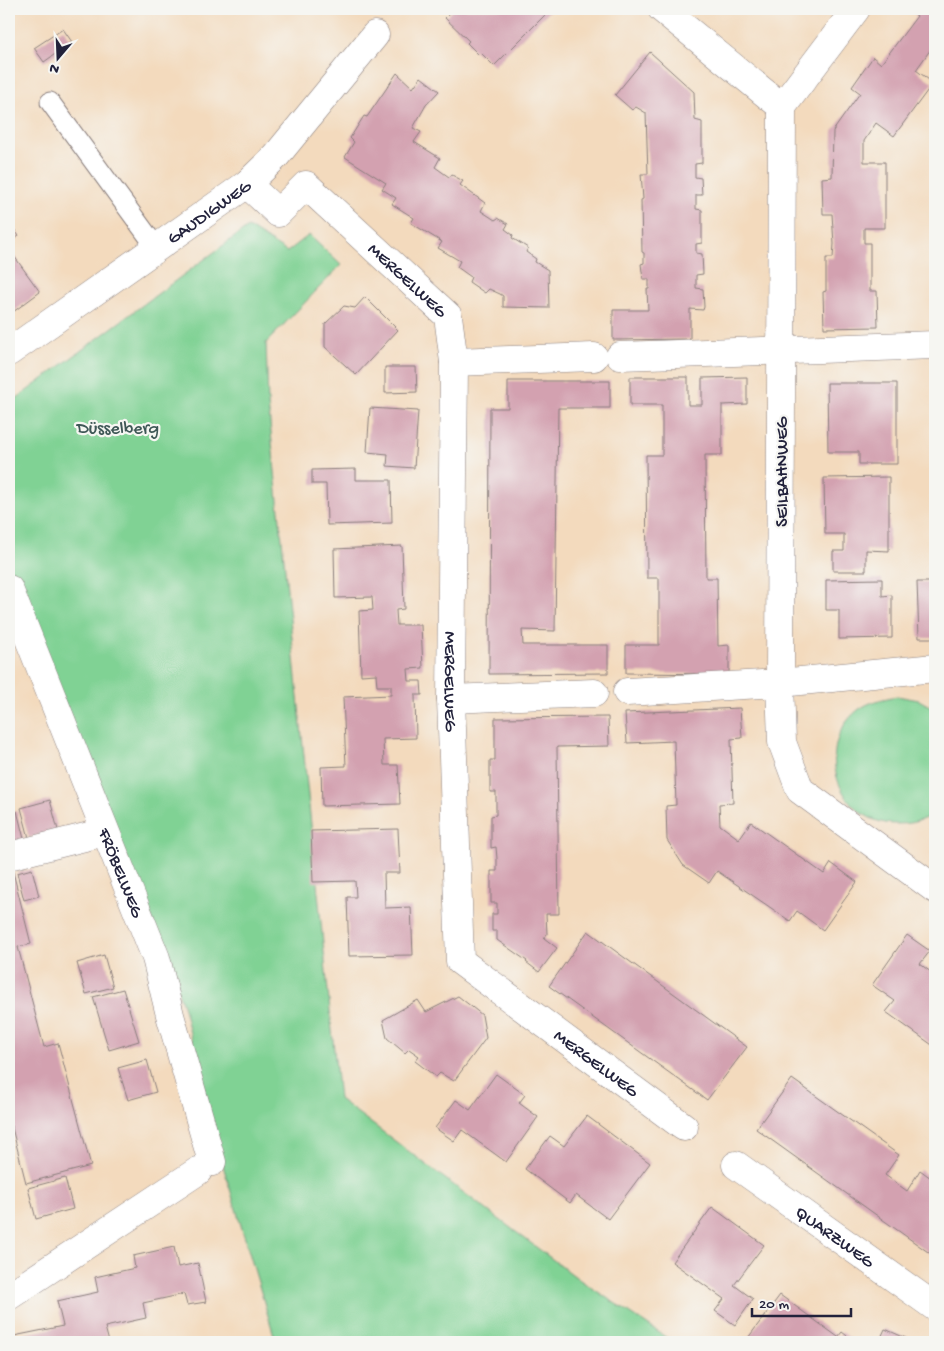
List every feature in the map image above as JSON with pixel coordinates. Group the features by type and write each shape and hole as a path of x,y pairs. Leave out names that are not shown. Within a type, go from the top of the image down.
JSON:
{"street":[{"path":"662,9 782,108 856,9"},
{"name":"GAUDIGWEG","path":"9,352 247,184 276,156 375,35"},
{"name":"SEILBAHNWEG","path":"782,108 780,683 782,742 800,790 935,889"},
{"name":"MERGELWEG","path":"276,156 448,316 454,362 451,699 460,961 684,1127"},
{"path":"247,184 278,212 306,185"},
{"path":"454,362 935,345"},
{"name":"FRÖBELWEG","path":"9,589 156,958 205,1167 9,1296"},
{"path":"627,692 780,683 935,668"},
{"path":"451,699 594,693"},
{"path":"9,856 105,832"},
{"name":"QUARZWEG","path":"736,1165 935,1307"}],"lane":[{"path":"50,102 156,248"}],"green space":[{"name":"Düsselberg","path":"248,227 287,252 309,235 341,265 266,343 268,403 339,1099 580,1280 673,1342 276,1342 218,1149 184,1008 152,919 9,569 9,404"},
{"path":"897,696 919,700 935,709 935,812 917,821 896,824 876,820 859,811 846,797 838,780 835,762 836,743 844,725 858,710 872,702"}],"building":[{"path":"454,9 551,9 494,66 481,53 479,55 467,43 469,41 445,18"},
{"path":"908,9 935,9 935,48 933,46 916,70 933,83 894,136 876,123 864,141 864,162 885,162 885,228 864,228 864,243 870,243 870,291 877,291 878,327 824,328 823,292 826,291 826,258 833,258 834,244 832,214 823,214 822,178 832,177 833,131 860,93 852,87 873,57 881,64 917,16"},
{"path":"63,29 72,42 44,62 34,48"},
{"path":"650,52 694,92 695,120 702,122 702,163 695,164 695,177 701,178 702,195 696,195 696,209 702,210 702,243 696,244 696,253 702,254 703,274 696,275 696,288 703,289 704,307 703,310 690,309 690,339 613,340 613,310 648,310 647,289 649,289 649,279 643,279 641,264 644,263 644,253 642,252 641,200 643,199 641,174 648,174 646,113 636,107 632,110 615,95"},
{"path":"397,73 413,88 421,77 439,91 426,105 413,128 421,132 414,142 440,158 435,167 449,177 452,175 463,181 460,185 485,203 481,211 495,220 498,218 508,224 505,229 513,235 512,238 528,248 526,252 536,259 535,262 548,270 549,308 503,307 503,296 489,289 485,293 469,282 471,277 457,267 460,261 438,248 442,242 411,223 414,218 392,204 396,198 382,189 386,183 345,157 354,142 350,138 364,116 367,117"},
{"path":"9,222 19,236 9,243"},
{"path":"9,249 40,292 9,315"},
{"path":"365,297 398,330 356,375 325,347 325,324 344,306 355,308"},
{"path":"385,367 416,367 417,392 385,393"},
{"path":"630,377 688,377 688,405 702,405 702,378 747,377 747,404 722,405 722,455 705,455 706,578 717,578 718,646 729,645 729,674 626,673 626,645 659,645 659,578 647,578 646,455 662,455 662,405 630,405"},
{"path":"508,381 610,381 610,408 558,408 555,631 522,630 523,645 608,645 608,673 489,674 490,408 508,408"},
{"path":"827,383 897,383 897,464 859,464 859,452 828,452"},
{"path":"370,408 418,411 414,468 387,466 388,454 367,452"},
{"path":"356,469 356,480 391,480 392,523 327,525 326,484 312,484 312,470"},
{"path":"889,477 889,551 866,550 866,571 833,571 833,551 844,551 844,534 825,534 824,478"},
{"path":"402,546 404,609 396,610 397,625 421,625 423,668 408,669 409,681 421,681 422,695 415,695 416,738 383,739 384,765 398,765 400,804 322,806 321,767 346,766 343,697 391,695 391,686 377,686 376,674 361,675 359,611 373,610 372,597 335,598 334,549"},
{"path":"882,579 882,596 892,595 892,638 839,639 839,610 826,610 826,580"},
{"path":"917,582 935,582 935,638 919,638"},
{"path":"740,708 742,738 731,739 733,803 719,804 720,825 739,839 751,822 824,874 831,863 857,882 823,930 797,911 790,921 717,871 709,883 683,865 667,840 666,806 676,805 674,741 627,743 625,713"},
{"path":"608,717 609,746 557,747 559,914 546,914 547,934 544,938 557,948 539,972 497,940 497,931 492,931 492,914 497,914 497,903 491,903 491,871 497,871 496,847 491,848 491,816 496,815 496,792 490,792 490,760 495,760 495,718"},
{"path":"50,800 58,830 29,838 21,808"},
{"path":"17,811 24,839 9,843 9,813"},
{"path":"398,829 400,873 384,873 385,908 411,907 413,955 349,956 347,897 356,897 355,881 313,882 311,831"},
{"path":"12,868 31,944 18,947 44,1047 58,1043 91,1166 26,1183 9,1116 9,869"},
{"path":"32,869 39,896 24,900 17,873"},
{"path":"588,931 747,1047 707,1100 549,986"},
{"path":"907,935 930,951 920,964 935,975 935,1047 886,1012 895,1001 872,985"},
{"path":"104,955 113,987 86,994 77,963"},
{"path":"123,989 139,1041 109,1050 93,997"},
{"path":"458,996 482,1015 486,1038 454,1081 440,1073 436,1077 415,1061 419,1056 409,1049 405,1053 387,1038 383,1020 418,1000 426,1012"},
{"path":"147,1060 156,1092 128,1100 118,1068"},
{"path":"496,1074 525,1095 519,1103 538,1117 506,1162 462,1130 454,1141 435,1128 456,1100 470,1110"},
{"path":"792,1079 899,1155 885,1175 907,1191 920,1170 935,1181 935,1257 756,1129"},
{"path":"587,1116 650,1163 608,1219 576,1195 570,1203 525,1169 550,1136 564,1146"},
{"path":"65,1178 73,1209 36,1219 28,1188"},
{"path":"712,1207 764,1245 734,1285 753,1299 735,1325 715,1311 724,1299 672,1262"},
{"path":"174,1247 178,1267 198,1263 206,1302 187,1305 184,1294 143,1303 146,1318 105,1327 109,1342 9,1342 9,1337 63,1326 57,1301 98,1292 95,1277 135,1268 133,1256"},
{"path":"780,1295 838,1337 842,1332 855,1342 745,1342"},
{"path":"885,1329 915,1342 879,1342"}]}
